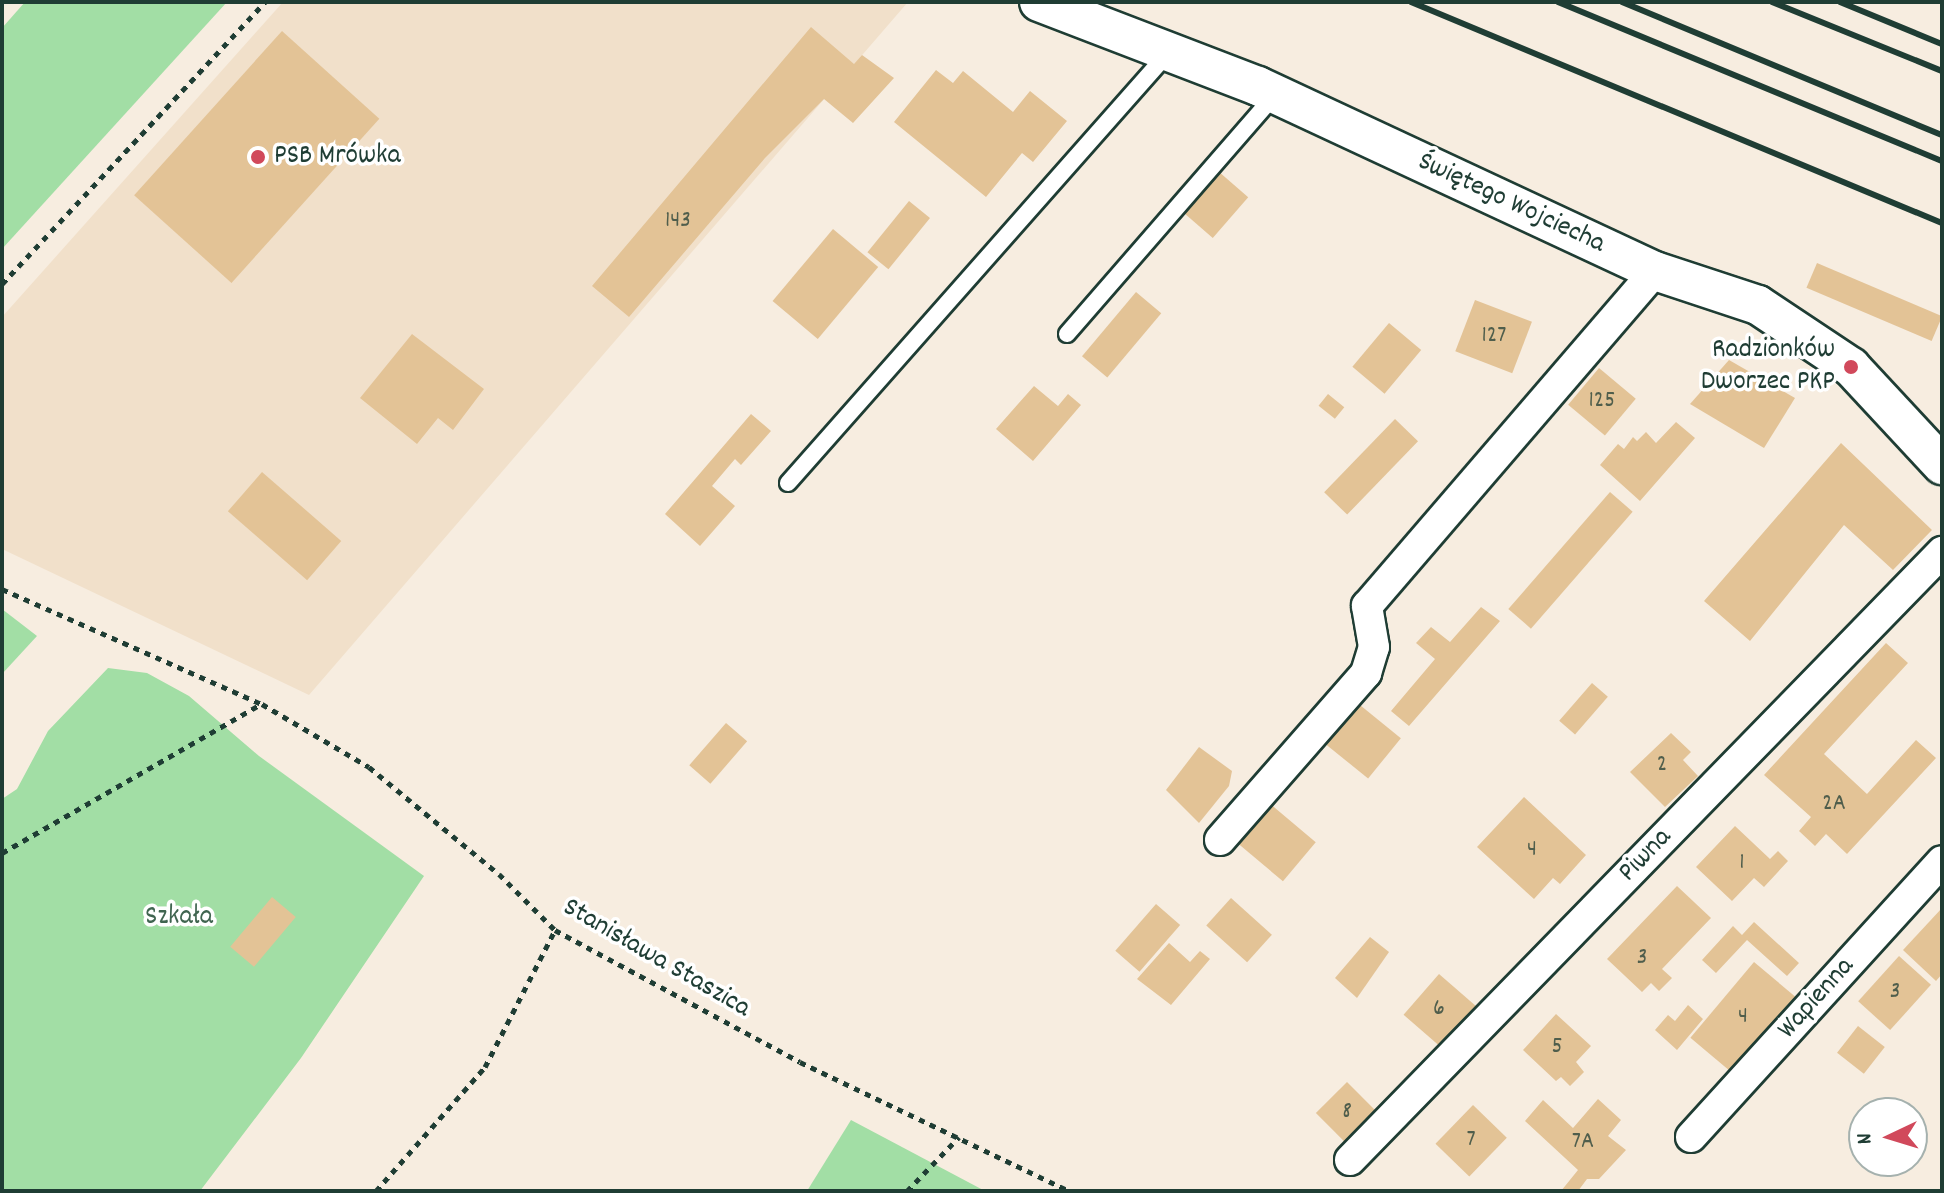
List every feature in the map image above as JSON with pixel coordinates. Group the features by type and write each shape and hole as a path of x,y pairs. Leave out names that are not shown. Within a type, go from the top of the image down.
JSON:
{"street":[{"name":"Świętego Wojciecha","path":"1039,2 1276,94 1655,271 1758,305 1851,367 1935,450"},
{"path":"1220,840 1366,673 1374,647 1367,606 1655,271"},
{"name":"Piwna","path":"1350,1160 1942,552"},
{"name":"Wapienna","path":"1691,1137 1942,861"}],"lane":[{"path":"788,483 1169,52"},
{"path":"1067,334 1276,94"}],"path":[{"path":"2,284 265,2"},
{"name":"Stanisława Staszica","path":"2,589 262,704 369,767 499,874 555,930 800,1062 1069,1191"},
{"path":"2,853 262,704"},
{"path":"376,1191 485,1067 555,930"},
{"path":"907,1191 959,1137"}],"shaded area":[{"path":"283,2 908,2 309,695 2,549 2,317"}],"green space":[{"path":"25,2 227,2 2,249 2,28"},
{"path":"2,609 37,636 2,674"},
{"name":"Szkała","path":"108,668 147,673 189,696 259,756 424,876 301,1058 200,1191 2,1191 2,799 17,789 48,731"},
{"path":"851,1120 985,1191 807,1191"}],"building":[{"path":"811,27 854,64 862,55 894,78 853,123 824,99 765,158 629,317 592,286"},
{"name":"PSB Mrówka","path":"282,31 379,119 231,283 134,195"},
{"path":"936,70 953,83 963,71 1013,112 1030,91 1067,121 1033,162 1022,153 986,197 894,122"},
{"path":"1218,171 1248,197 1213,238 1183,212"},
{"path":"909,201 930,218 888,269 867,252"},
{"path":"833,229 878,267 818,339 773,301"},
{"path":"1817,263 1942,316 1932,341 1806,288"},
{"path":"1136,292 1161,313 1107,378 1082,356"},
{"path":"1475,300 1532,322 1512,373 1455,351"},
{"path":"1389,323 1421,350 1385,394 1352,367"},
{"path":"412,334 484,389 453,430 438,418 417,444 360,398"},
{"path":"1729,360 1795,398 1764,448 1690,404"},
{"path":"1599,368 1636,399 1605,436 1568,405"},
{"path":"1034,386 1058,406 1068,394 1081,405 1033,461 996,429"},
{"path":"1328,394 1344,407 1335,419 1319,406"},
{"path":"751,414 771,431 741,465 735,459 712,486 735,506 700,546 665,514"},
{"path":"1395,419 1418,441 1347,515 1324,492"},
{"path":"1676,422 1695,438 1640,501 1600,465 1618,444 1624,449 1633,437 1637,441 1646,432 1656,443"},
{"path":"1841,443 1932,530 1893,570 1844,525 1750,641 1704,601"},
{"path":"262,472 341,541 307,580 228,511"},
{"path":"1610,492 1633,512 1531,629 1508,609"},
{"path":"1481,607 1500,621 1409,726 1391,711 1435,659 1416,643 1431,627 1450,642"},
{"path":"1886,643 1908,663 1824,754 1867,794 1916,740 1936,758 1847,854 1826,834 1815,846 1799,831 1811,817 1764,775"},
{"path":"1592,683 1608,697 1575,735 1559,721"},
{"path":"1355,701 1401,738 1368,779 1322,741"},
{"path":"726,723 747,741 710,784 689,765"},
{"path":"1671,733 1691,752 1683,760 1698,776 1665,807 1630,772"},
{"path":"1199,747 1232,771 1229,786 1199,823 1166,790"},
{"path":"1524,797 1586,855 1560,884 1553,878 1534,899 1477,847"},
{"path":"1269,803 1316,842 1283,881 1236,842"},
{"path":"1735,826 1770,859 1778,851 1788,861 1764,887 1754,878 1732,901 1696,867"},
{"path":"1677,886 1711,918 1662,969 1672,978 1659,991 1651,983 1642,992 1607,959"},
{"path":"272,897 296,917 254,967 230,947"},
{"path":"1231,898 1272,935 1247,962 1206,925"},
{"path":"1156,904 1180,925 1139,972 1115,951"},
{"path":"1942,908 1942,974 1936,981 1903,950"},
{"path":"1754,922 1799,963 1787,976 1747,940 1716,973 1702,960 1733,926 1742,935"},
{"path":"1370,937 1389,952 1357,998 1335,978"},
{"path":"1169,943 1190,962 1200,951 1210,959 1171,1005 1137,979"},
{"path":"1899,956 1931,985 1890,1030 1858,1001"},
{"path":"1754,962 1795,997 1732,1073 1690,1038"},
{"path":"1439,974 1477,1007 1441,1048 1404,1015"},
{"path":"1688,1005 1703,1019 1677,1050 1655,1030 1668,1015 1675,1021"},
{"path":"1556,1014 1591,1046 1576,1062 1584,1072 1570,1086 1561,1077 1556,1081 1523,1050"},
{"path":"1858,1026 1885,1047 1864,1074 1837,1053"},
{"path":"1347,1082 1377,1112 1346,1143 1316,1113"},
{"path":"1598,1099 1621,1120 1608,1136 1626,1150 1599,1179 1587,1179 1578,1191 1561,1191 1578,1170 1525,1121 1543,1100 1573,1128"},
{"path":"1473,1105 1507,1138 1469,1176 1435,1144"}],"railway":[{"path":"1411,2 1942,223"},
{"path":"1558,2 1942,161"},
{"path":"1622,2 1942,135"},
{"path":"1772,2 1942,71"},
{"path":"1840,2 1942,44"}],"place":[{"name":"PSB Mrówka","path":"258,157"},
{"name":"Radzionków Dworzec PKP","path":"1851,367"}]}
